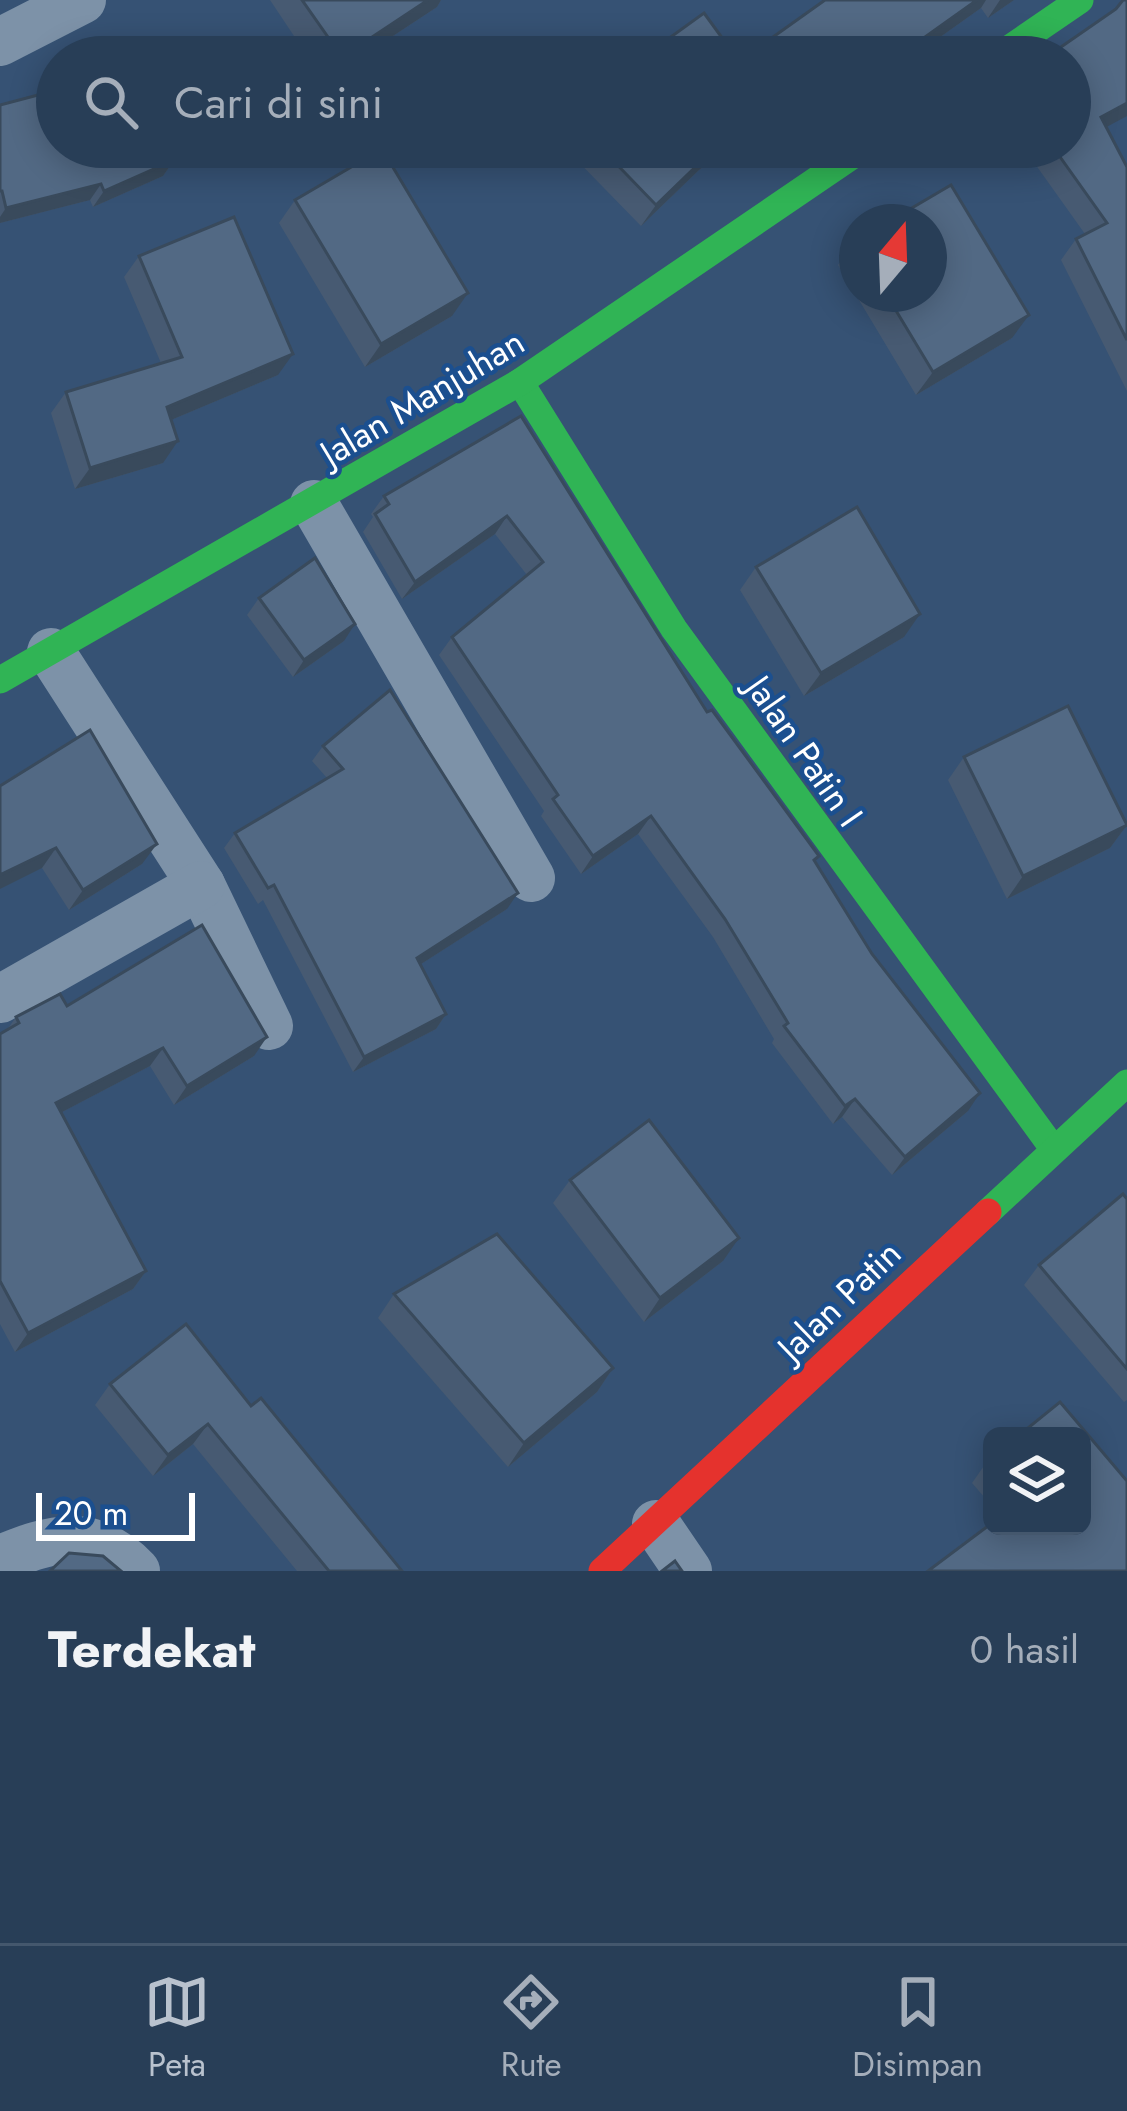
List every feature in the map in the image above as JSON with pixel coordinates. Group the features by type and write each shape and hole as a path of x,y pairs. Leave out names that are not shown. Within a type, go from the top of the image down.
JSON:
{"street":[{"path":"0,41 82,0"},
{"path":"1028,36 1080,0"},
{"name":"Jalan Manjuhan","path":"0,680 520,382 834,168"},
{"name":"Jalan Patin I","path":"520,382 674,628 1052,1148"},
{"path":"314,504 531,878"},
{"path":"51,652 201,885 269,1027"},
{"path":"0,999 201,885"},
{"name":"Jalan Patin","path":"602,1571 1127,1083"},
{"path":"656,1524 688,1571"},
{"path":"0,1559 66,1536 122,1557 136,1571"}],"building":[{"path":"302,0 428,0 374,36 327,36"},
{"path":"825,0 977,0 926,36 774,36"},
{"path":"1127,0 1127,103 1101,117 1127,167 1127,340 1076,239 1107,223 1068,168 1091,168 1091,36 1077,36"},
{"path":"704,13 721,36 672,36"},
{"path":"36,96 36,168 156,168 104,191 101,184 6,208 0,191 0,105"},
{"path":"350,168 393,168 468,293 381,344 295,200"},
{"path":"620,168 694,168 656,205"},
{"path":"951,185 1029,315 933,372 897,312 947,312 947,204 919,204"},
{"path":"234,217 293,354 167,407 178,441 90,468 66,392 182,357 139,256"},
{"path":"521,416 707,712 712,710 819,856 814,860 872,954 980,1093 905,1157 855,1099 845,1106 784,1026 788,1023 725,919 651,816 593,856 452,637 543,562 507,516 415,582 375,514 389,504 384,496"},
{"path":"857,507 920,614 821,673 756,567"},
{"path":"315,558 355,624 304,660 259,598"},
{"path":"390,690 518,893 417,958 446,1014 364,1057 274,885 268,888 235,833 343,769 323,746"},
{"path":"1068,706 1127,825 1023,876 964,757"},
{"path":"90,730 157,844 83,890 56,848 0,875 0,786"},
{"path":"202,925 267,1037 187,1086 163,1048 56,1103 146,1271 28,1333 0,1281 0,1034 19,1023 16,1017 60,994 67,1006"},
{"path":"649,1120 739,1238 660,1298 570,1180"},
{"path":"1123,1194 1127,1199 1127,1369 1039,1265"},
{"path":"497,1234 613,1368 524,1443 394,1294"},
{"path":"186,1324 251,1406 261,1398 402,1571 329,1571 208,1424 168,1455 110,1384"},
{"path":"1060,1402 1081,1427 1029,1427"},
{"path":"1091,1439 1127,1481 1127,1571 928,1571 983,1530 983,1535 1091,1535"},
{"path":"69,1553 103,1556 121,1571 50,1571"},
{"path":"675,1561 682,1571 662,1571"}],"traffic: fast":[{"path":"1028,36 1080,0"},
{"path":"0,680 520,382 834,168"},
{"path":"520,382 674,629 1052,1147"},
{"path":"988,1212 1127,1083"}],"traffic: jam":[{"path":"602,1571 988,1212"}]}
